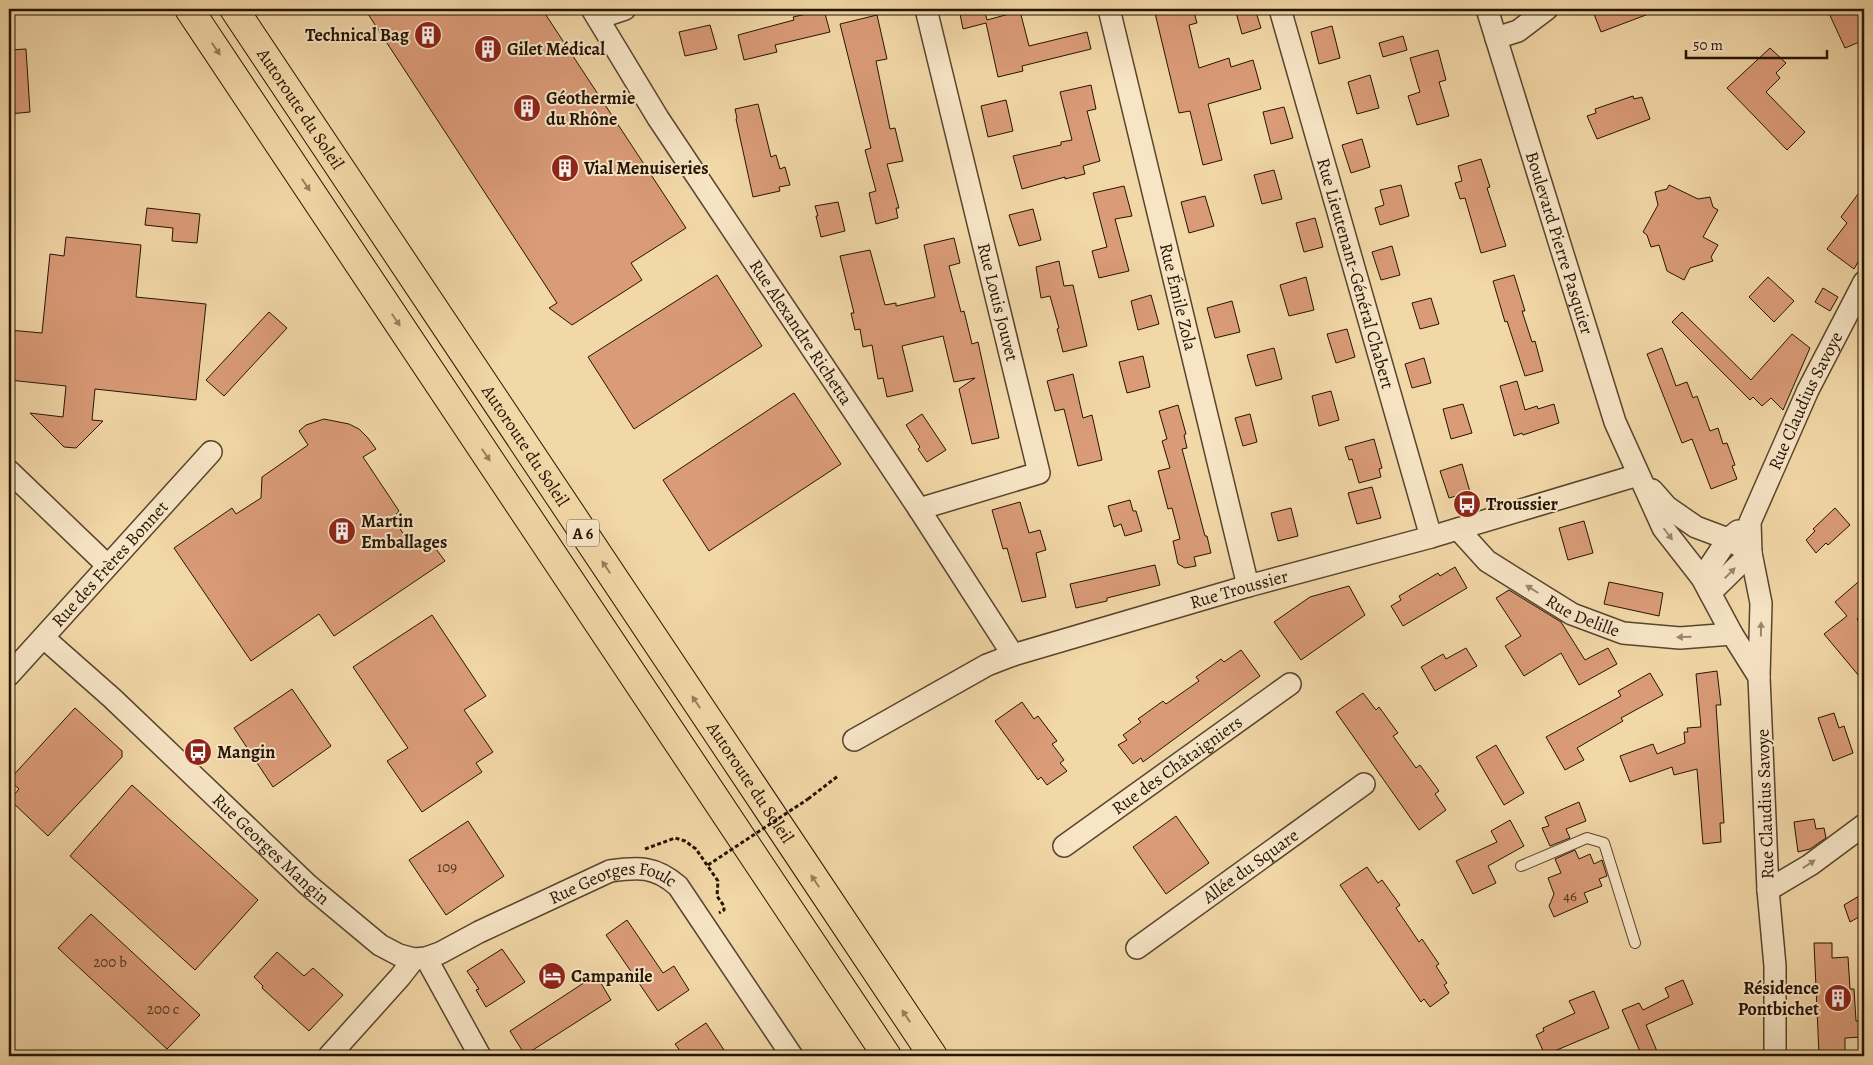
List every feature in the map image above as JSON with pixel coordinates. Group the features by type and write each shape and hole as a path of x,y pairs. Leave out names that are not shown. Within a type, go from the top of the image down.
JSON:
{"highway":[{"name":"A 6","path":"189,9 887,1056"},
{"name":"Autoroute du Soleil","path":"234,9 933,1056"}],"street":[{"path":"595,13 624,9"},
{"name":"Rue Louis Jouvet","path":"919,509 1039,473 926,9"},
{"name":"Rue Émile Zola","path":"1109,9 1248,586"},
{"name":"Rue Lieutenant-Général Chabert","path":"1280,9 1431,537"},
{"name":"Boulevard Pierre Pasquier","path":"1487,9 1616,422 1663,528 1706,586 1732,634 1760,677"},
{"path":"1496,38 1518,31 1547,9"},
{"name":"Rue Alexandre Richetta","path":"595,13 658,118 919,509 1013,655"},
{"name":"Rue Claudius Savoye","path":"1776,1056 1775,966 1768,890 1760,677 1761,603 1751,553 1750,522 1808,390 1864,282"},
{"name":"Rue des Frères Bonnet","path":"9,676 107,565 211,452"},
{"path":"9,470 107,565"},
{"name":"Rue Troussier","path":"854,740 971,674 1013,655 1248,586 1431,537 1638,475"},
{"name":"Boulevard Pierre Pasquier","path":"1638,475 1667,507 1696,527 1728,539 1751,553"},
{"name":"Rue Claudius Savoye","path":"1706,586 1728,539 1750,522"},
{"name":"Rue Delille","path":"1458,529 1487,561 1572,614 1623,633 1680,638 1732,634"},
{"path":"1706,586 1751,553"},
{"name":"Rue Georges Mangin","path":"44,638 112,698 308,885 380,945 399,955 420,958"},
{"name":"Rue des Châtaigniers","path":"1064,846 1290,684"},
{"name":"Allée du Square","path":"1137,948 1364,784"},
{"path":"1768,890 1810,864 1864,826"},
{"name":"Rue Georges Foulc","path":"420,958 440,953 479,932 610,872 630,868 664,874 678,886 792,1056"},
{"path":"329,1056 400,977 420,958 480,1056"}],"lane":[{"path":"1521,866 1587,838 1604,843 1635,943"}],"path":[{"path":"708,865 808,799 838,776"},
{"path":"630,868 638,852 675,838 684,841 696,849 718,881 717,896 724,906 724,910 704,923"}],"building":[{"path":"376,9 542,9 686,228 631,263 642,280 572,325 549,308 557,303 368,14"},
{"path":"959,9 984,9 987,20 1020,11 1029,46 1087,32 1091,49 1022,66 1023,71 998,77 986,23 963,29"},
{"path":"1154,9 1193,9 1197,23 1189,25 1199,68 1229,58 1231,67 1253,60 1261,89 1208,104 1222,160 1203,165 1190,111 1179,113"},
{"path":"1235,9 1255,9 1261,28 1242,34"},
{"path":"1592,9 1659,9 1659,10 1601,32"},
{"path":"1827,9 1864,9 1864,40 1845,48"},
{"path":"824,10 830,32 775,45 777,52 744,60 738,35 794,20 793,17"},
{"path":"877,15 887,59 876,61 890,129 895,128 903,161 887,164 899,208 896,208 898,218 876,224 869,193 876,191 865,150 871,148 840,24"},
{"path":"710,25 717,49 685,56 679,32"},
{"path":"1332,26 1340,58 1319,64 1311,32"},
{"path":"1403,36 1407,50 1383,57 1379,43"},
{"path":"1770,48 1786,63 1776,73 1780,78 1766,92 1805,132 1787,150 1727,88"},
{"path":"26,49 30,112 9,114 9,50"},
{"path":"1438,50 1446,80 1439,82 1449,116 1417,125 1408,96 1420,92 1410,58"},
{"path":"1370,75 1379,108 1357,114 1348,82"},
{"path":"1091,85 1096,109 1087,111 1100,161 1083,166 1085,174 1065,179 1065,177 1022,189 1013,156 1061,145 1061,142 1072,140 1060,92"},
{"path":"1633,96 1634,99 1642,97 1650,119 1597,139 1587,116 1596,113 1595,109"},
{"path":"1006,100 1013,131 988,137 981,106"},
{"path":"758,104 771,157 776,155 780,169 785,167 790,185 779,187 780,191 753,197 735,109"},
{"path":"1284,107 1293,138 1271,144 1263,112"},
{"path":"1362,139 1370,167 1351,173 1342,145"},
{"path":"1481,159 1490,187 1487,188 1506,246 1481,253 1465,198 1460,199 1455,183 1462,181 1458,166"},
{"path":"1274,170 1282,199 1262,204 1254,175"},
{"path":"1401,185 1409,216 1380,225 1375,208 1384,205 1380,190"},
{"path":"1669,185 1698,199 1710,197 1713,207 1718,210 1703,237 1718,245 1711,257 1713,261 1690,268 1684,280 1667,271 1659,245 1651,247 1647,235 1643,232 1658,205 1655,192 1667,189"},
{"path":"1124,186 1132,216 1115,219 1129,271 1099,278 1092,251 1107,247 1093,193"},
{"path":"1864,186 1864,251 1854,269 1827,249 1847,223 1841,217"},
{"path":"1205,196 1214,226 1189,233 1181,202"},
{"path":"838,202 845,231 821,237 815,206"},
{"path":"147,208 200,214 197,243 172,241 173,228 145,225"},
{"path":"1033,209 1041,240 1019,246 1009,215"},
{"path":"1315,218 1323,247 1304,252 1296,223"},
{"path":"66,237 141,245 136,297 206,304 196,400 95,389 92,420 103,421 76,448 64,447 30,413 63,417 66,386 9,380 11,351 9,350 9,330 42,333 50,254 64,256"},
{"path":"954,238 960,263 949,266 961,312 964,311 972,344 978,342 999,438 972,444 959,389 975,378 954,382 943,336 902,346 913,391 887,397 883,378 878,379 872,345 863,347 860,329 855,330 851,313 854,313 840,256 870,250 885,305 896,303 896,306 935,297 924,245"},
{"path":"1392,246 1400,275 1381,280 1372,252"},
{"path":"1059,261 1064,286 1073,285 1087,346 1063,352 1057,329 1059,328 1050,296 1041,298 1036,267"},
{"path":"717,275 762,346 634,429 588,357"},
{"path":"1514,275 1525,311 1522,311 1532,342 1535,341 1543,371 1525,376 1507,321 1505,322 1493,281"},
{"path":"1306,277 1314,310 1289,316 1280,285"},
{"path":"1768,277 1794,301 1774,322 1749,297"},
{"path":"1823,288 1838,297 1830,311 1815,302"},
{"path":"1151,295 1159,324 1138,330 1131,301"},
{"path":"1431,298 1439,324 1420,329 1412,303"},
{"path":"1232,301 1240,332 1215,338 1207,308"},
{"path":"269,312 287,328 224,396 206,380"},
{"path":"1682,312 1751,380 1792,334 1810,348 1783,410 1771,398 1762,406 1753,397 1750,400 1672,322"},
{"path":"1347,329 1355,357 1336,363 1327,334"},
{"path":"1274,348 1282,379 1256,386 1247,355"},
{"path":"1662,348 1676,386 1687,382 1693,398 1697,396 1710,431 1718,428 1723,444 1727,443 1735,465 1732,466 1737,479 1711,489 1692,439 1682,443 1647,354"},
{"path":"1143,356 1150,387 1127,393 1119,362"},
{"path":"1424,358 1431,383 1412,388 1405,364"},
{"path":"1073,374 1083,418 1092,415 1102,460 1078,466 1064,409 1055,411 1047,381"},
{"path":"1517,381 1525,410 1537,406 1538,409 1554,404 1559,423 1523,435 1522,433 1514,436 1500,386"},
{"path":"1331,391 1339,420 1319,426 1312,396"},
{"path":"794,393 841,464 709,551 663,480"},
{"path":"1463,404 1472,433 1451,439 1443,409"},
{"path":"1178,405 1186,434 1184,435 1187,448 1182,449 1211,553 1194,557 1196,566 1185,568 1178,564 1173,541 1180,539 1172,508 1168,509 1158,471 1170,468 1162,441 1167,439 1159,411"},
{"path":"922,414 946,450 927,462 906,425"},
{"path":"1250,414 1257,442 1243,446 1235,418"},
{"path":"324,419 349,424 359,429 368,438 376,449 363,457 399,511 393,518 410,544 436,549 445,561 334,636 319,614 251,661 174,548 232,508 236,514 261,498 262,477 308,445 299,431 306,425"},
{"path":"1374,439 1382,468 1379,469 1381,477 1359,483 1352,459 1349,460 1345,447"},
{"path":"1462,464 1470,492 1449,498 1440,471"},
{"path":"1372,487 1381,518 1357,524 1348,493"},
{"path":"1130,500 1133,511 1136,511 1142,531 1125,536 1121,524 1114,527 1108,506"},
{"path":"1020,502 1029,533 1040,530 1046,550 1036,553 1046,597 1022,602 1007,548 1003,549 992,510"},
{"path":"1291,508 1298,536 1278,541 1271,513"},
{"path":"1835,508 1850,525 1816,553 1806,540 1815,531 1813,529"},
{"path":"1584,521 1593,553 1568,560 1559,528"},
{"path":"1155,565 1160,585 1076,608 1070,584"},
{"path":"1455,567 1467,588 1403,626 1391,606 1401,600 1399,596 1438,573 1440,576"},
{"path":"1864,577 1864,613 1857,619 1864,628 1864,682 1824,634 1847,616 1835,602"},
{"path":"1609,582 1663,593 1659,616 1604,604"},
{"path":"1349,586 1365,615 1301,660 1274,622 1310,597"},
{"path":"1509,590 1561,622 1585,660 1608,648 1617,664 1579,685 1561,653 1524,676 1505,646 1521,636 1496,598"},
{"path":"432,615 486,696 464,710 493,752 476,763 482,772 422,812 387,761 408,748 353,667"},
{"path":"1466,648 1477,666 1435,691 1421,667 1443,654 1446,659"},
{"path":"1241,650 1260,676 1143,762 1141,758 1133,764 1118,745 1127,740 1123,735 1141,722 1138,719 1163,701 1166,704 1199,681 1196,677 1221,659 1224,662"},
{"path":"1717,671 1721,705 1716,705 1724,823 1720,823 1721,842 1703,844 1697,769 1674,775 1672,767 1630,782 1620,756 1653,744 1657,754 1685,743 1684,732 1688,732 1687,728 1701,727 1696,674"},
{"path":"1650,673 1663,695 1621,718 1623,721 1577,748 1584,760 1565,770 1546,737 1621,696 1618,691"},
{"path":"292,689 331,746 273,787 234,728"},
{"path":"1363,693 1376,710 1379,707 1398,733 1393,736 1416,768 1420,765 1439,791 1435,794 1446,810 1419,830 1336,712"},
{"path":"1022,702 1034,719 1038,716 1057,741 1052,744 1064,760 1060,763 1067,771 1047,785 1041,777 1038,780 995,721"},
{"path":"75,708 122,751 122,757 48,836 10,800 19,789 9,780"},
{"path":"1834,713 1839,728 1844,726 1853,753 1833,761 1818,718"},
{"path":"1496,745 1524,793 1504,805 1476,757"},
{"path":"132,785 258,900 195,970 70,856"},
{"path":"1579,802 1586,821 1566,829 1570,838 1550,846 1542,828 1549,826 1545,817"},
{"path":"1176,816 1209,863 1166,894 1133,847"},
{"path":"1814,819 1816,829 1824,828 1826,838 1810,849 1798,852 1794,822"},
{"path":"1510,820 1524,846 1488,866 1496,883 1473,894 1456,861 1497,842 1491,831"},
{"path":"468,821 504,876 446,915 409,860"},
{"path":"1575,850 1579,859 1590,854 1594,864 1602,860 1607,876 1599,879 1602,886 1584,893 1588,902 1554,917 1549,906 1554,894 1548,878 1561,873 1555,859"},
{"path":"1367,867 1378,883 1382,880 1400,905 1396,908 1419,942 1422,939 1439,964 1436,966 1447,983 1444,985 1449,993 1430,1007 1424,999 1421,1002 1340,885"},
{"path":"1864,893 1864,914 1850,922 1844,905"},
{"path":"91,914 200,1015 167,1049 58,948"},
{"path":"627,920 663,973 674,966 689,990 658,1011 606,935"},
{"name":"Résidence Pontbichet","path":"1814,943 1832,943 1832,958 1848,957 1850,989 1854,989 1856,1021 1860,1021 1861,1037 1845,1038 1845,1054 1819,1054"},
{"path":"502,949 525,982 486,1007 476,990 479,989 467,971"},
{"path":"277,952 304,976 313,968 343,995 309,1031 262,988 263,986 254,977"},
{"path":"596,975 611,1000 525,1055 510,1031"},
{"path":"1683,980 1693,1004 1646,1025 1659,1056 1642,1056 1622,1010 1639,1003 1643,1010 1669,997 1665,988"},
{"path":"1594,991 1609,1028 1545,1055 1536,1035 1544,1031 1543,1028 1575,1013 1569,1001"},
{"path":"706,1023 728,1056 684,1056 675,1044"}],"place":[{"name":"Technical Bag","path":"428,35"},
{"name":"Gilet Médical","path":"488,49"},
{"name":"Géothermie du Rhône","path":"527,108"},
{"name":"Vial Menuiseries","path":"565,168"},
{"name":"Troussier","path":"1467,504"},
{"name":"Martin Emballages","path":"342,531"},
{"name":"Mangin","path":"198,752"},
{"name":"Campanile","path":"552,976"},
{"name":"Résidence Pontbichet","path":"1838,998"}]}
